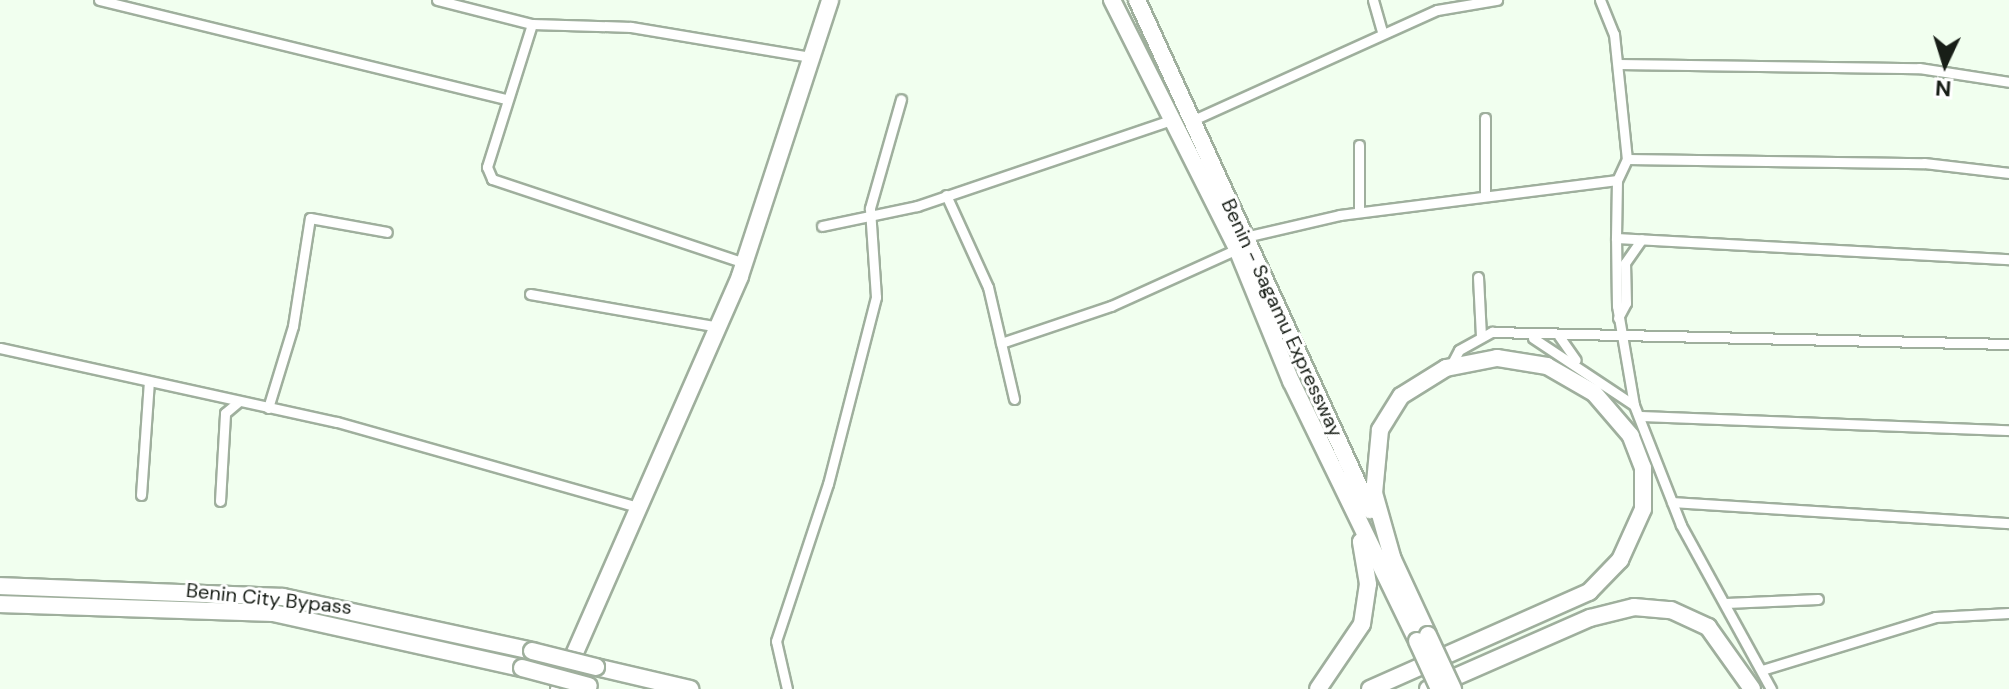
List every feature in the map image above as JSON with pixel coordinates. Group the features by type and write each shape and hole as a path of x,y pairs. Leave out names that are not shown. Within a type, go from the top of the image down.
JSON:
{"highway":[{"path":"559,689 745,263 830,0"},
{"path":"1112,0 1171,120 1241,243 1365,551 1367,605 1348,654 1318,689"},
{"name":"Benin - Sagamu Expressway","path":"1137,0 1241,243 1393,560 1422,638"},
{"path":"1370,689 1589,592 1620,560 1643,509 1643,468 1631,436 1570,375 1523,360 1450,367 1401,396 1380,430 1374,493 1393,560"},
{"path":"1339,480 1422,638 1453,689"},
{"name":"Benin City Bypass","path":"0,586 283,597 690,689"},
{"name":"Benin City Bypass","path":"0,604 273,613 522,668 595,688"},
{"path":"1428,689 1590,618 1634,607 1671,610 1708,627 1752,689"},
{"path":"1422,638 1439,689"}],"street":[{"path":"99,0 506,99"},
{"path":"437,0 532,24 631,27 811,57"},
{"path":"1373,0 1383,34"},
{"path":"1191,121 1437,10 1497,0"},
{"path":"1600,0 1618,64 1627,159 1617,180 1618,318 1634,405 1672,502 1771,689"},
{"path":"532,24 487,167 492,179 745,263"},
{"path":"1618,64 1919,68 2009,82"},
{"path":"787,689 776,641 828,484 879,283 870,216 901,99"},
{"path":"1485,118 1485,196"},
{"path":"822,226 946,195 1171,120"},
{"path":"1359,145 1359,212"},
{"path":"1627,159 1924,163 2009,173"},
{"path":"1001,343 1111,306 1241,243 1359,212 1617,180"},
{"path":"946,195 980,265 1014,399"},
{"path":"268,408 293,326 310,218 387,232"},
{"path":"1616,238 2009,259"},
{"path":"1618,318 1625,263 1642,239"},
{"path":"1478,277 1481,336"},
{"path":"530,294 719,327"},
{"path":"1450,367 1481,336 1533,338 1621,333 2009,344"},
{"path":"1559,336 1578,363"},
{"path":"1533,338 1578,363 1634,405"},
{"path":"0,348 268,408 638,507"},
{"path":"141,495 149,382"},
{"path":"220,501 225,413 238,402"},
{"path":"1639,416 2009,430"},
{"path":"1672,502 2009,523"},
{"path":"1726,603 1818,599"},
{"path":"1762,670 1935,617 2009,613"}]}
